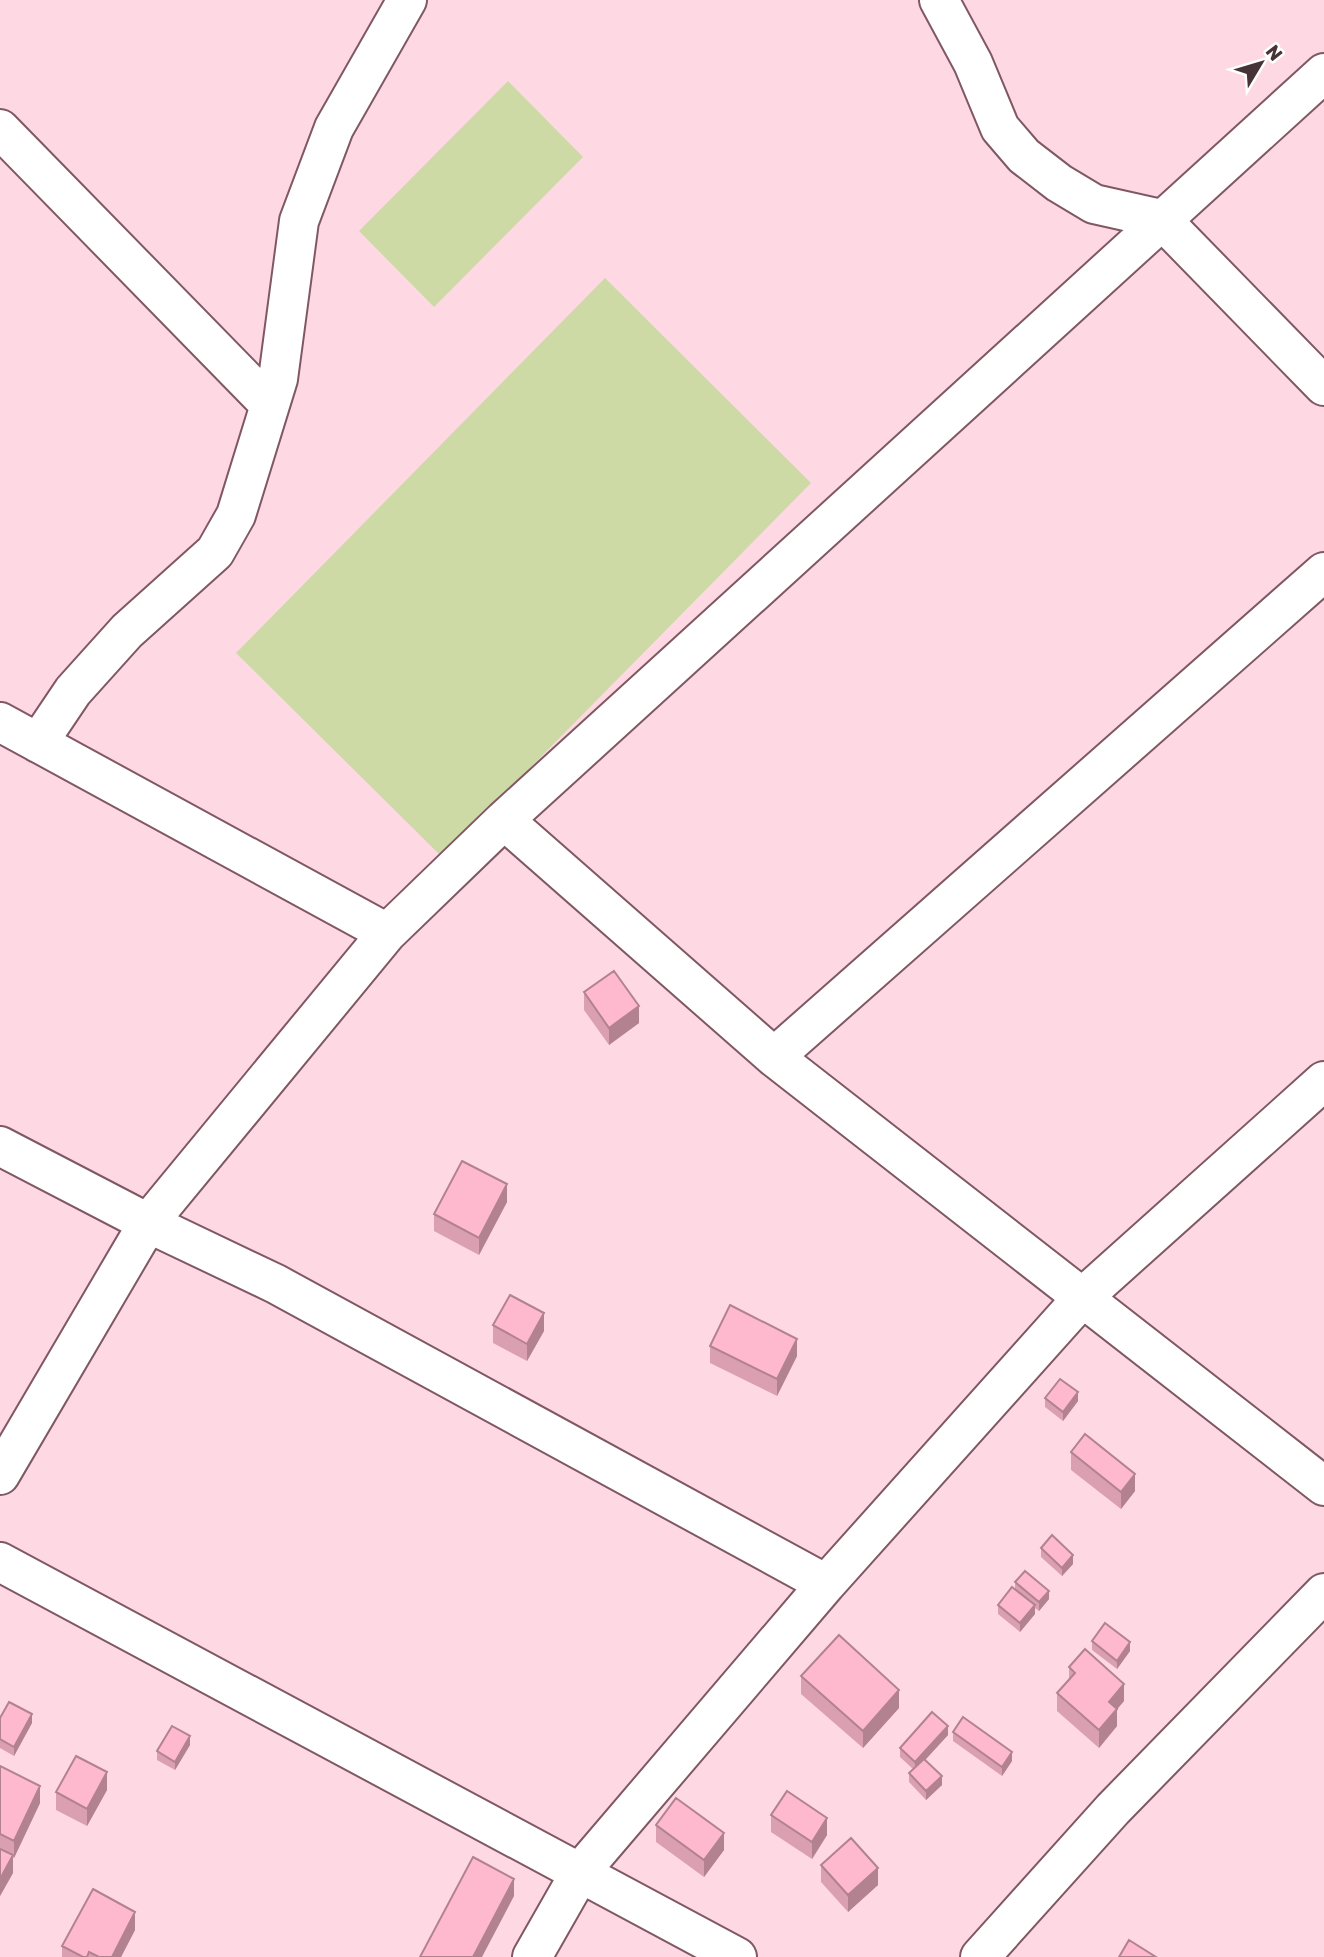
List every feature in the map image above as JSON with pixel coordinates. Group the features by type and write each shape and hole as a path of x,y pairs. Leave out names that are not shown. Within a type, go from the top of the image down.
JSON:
{"street":[{"path":"38,743 73,691 127,631 215,552 236,515 278,379 299,221 334,128 407,0"},
{"path":"939,0 973,63 1000,128 1024,156 1059,183 1094,204 1161,219 1324,386"},
{"path":"0,1475 148,1223 387,933 504,820 1324,73"},
{"path":"0,129 269,404"},
{"path":"774,1057 1324,572"},
{"path":"0,722 387,933"},
{"path":"504,820 774,1057 1084,1296 1324,1486"},
{"path":"531,1957 581,1871 826,1584 1084,1296 1324,1081"},
{"path":"0,1146 148,1223 276,1284 826,1584"},
{"path":"0,1562 581,1871 737,1957"},
{"path":"980,1957 1113,1809 1324,1593"}],"green space":[{"path":"508,81 583,157 434,307 359,231"},
{"path":"605,278 811,483 442,857 236,653"}],"building":[{"path":"614,971 639,1006 609,1028 584,992"},
{"path":"462,1161 507,1184 479,1238 434,1214"},
{"path":"510,1295 544,1313 527,1344 493,1325"},
{"path":"730,1305 797,1339 777,1379 710,1346"},
{"path":"1060,1379 1078,1392 1063,1412 1045,1398"},
{"path":"1085,1434 1135,1474 1121,1492 1071,1452"},
{"path":"1052,1535 1073,1555 1062,1568 1041,1548"},
{"path":"1025,1571 1049,1591 1039,1602 1015,1582"},
{"path":"1012,1587 1035,1605 1020,1623 998,1605"},
{"path":"1105,1623 1130,1642 1117,1661 1092,1641"},
{"path":"839,1635 899,1690 863,1731 801,1676"},
{"path":"1085,1649 1124,1684 1109,1702 1117,1709 1099,1730 1057,1693 1075,1673 1069,1667"},
{"path":"9,1702 32,1714 14,1747 0,1739 0,1718"},
{"path":"932,1712 948,1726 915,1762 900,1748"},
{"path":"963,1717 1012,1752 1002,1767 953,1732"},
{"path":"172,1726 190,1736 175,1762 157,1751"},
{"path":"76,1756 107,1772 87,1809 56,1792"},
{"path":"924,1759 942,1776 926,1791 909,1773"},
{"path":"0,1766 40,1786 14,1841 0,1834"},
{"path":"787,1791 827,1818 812,1842 771,1815"},
{"path":"676,1798 724,1833 704,1860 656,1825"},
{"path":"851,1838 878,1868 848,1895 821,1865"},
{"path":"0,1849 13,1855 0,1879"},
{"path":"473,1857 514,1879 473,1957 420,1957"},
{"path":"93,1889 135,1912 112,1957 99,1957 89,1952 87,1957 83,1957 62,1946"},
{"path":"1129,1940 1156,1957 1119,1957"}]}
